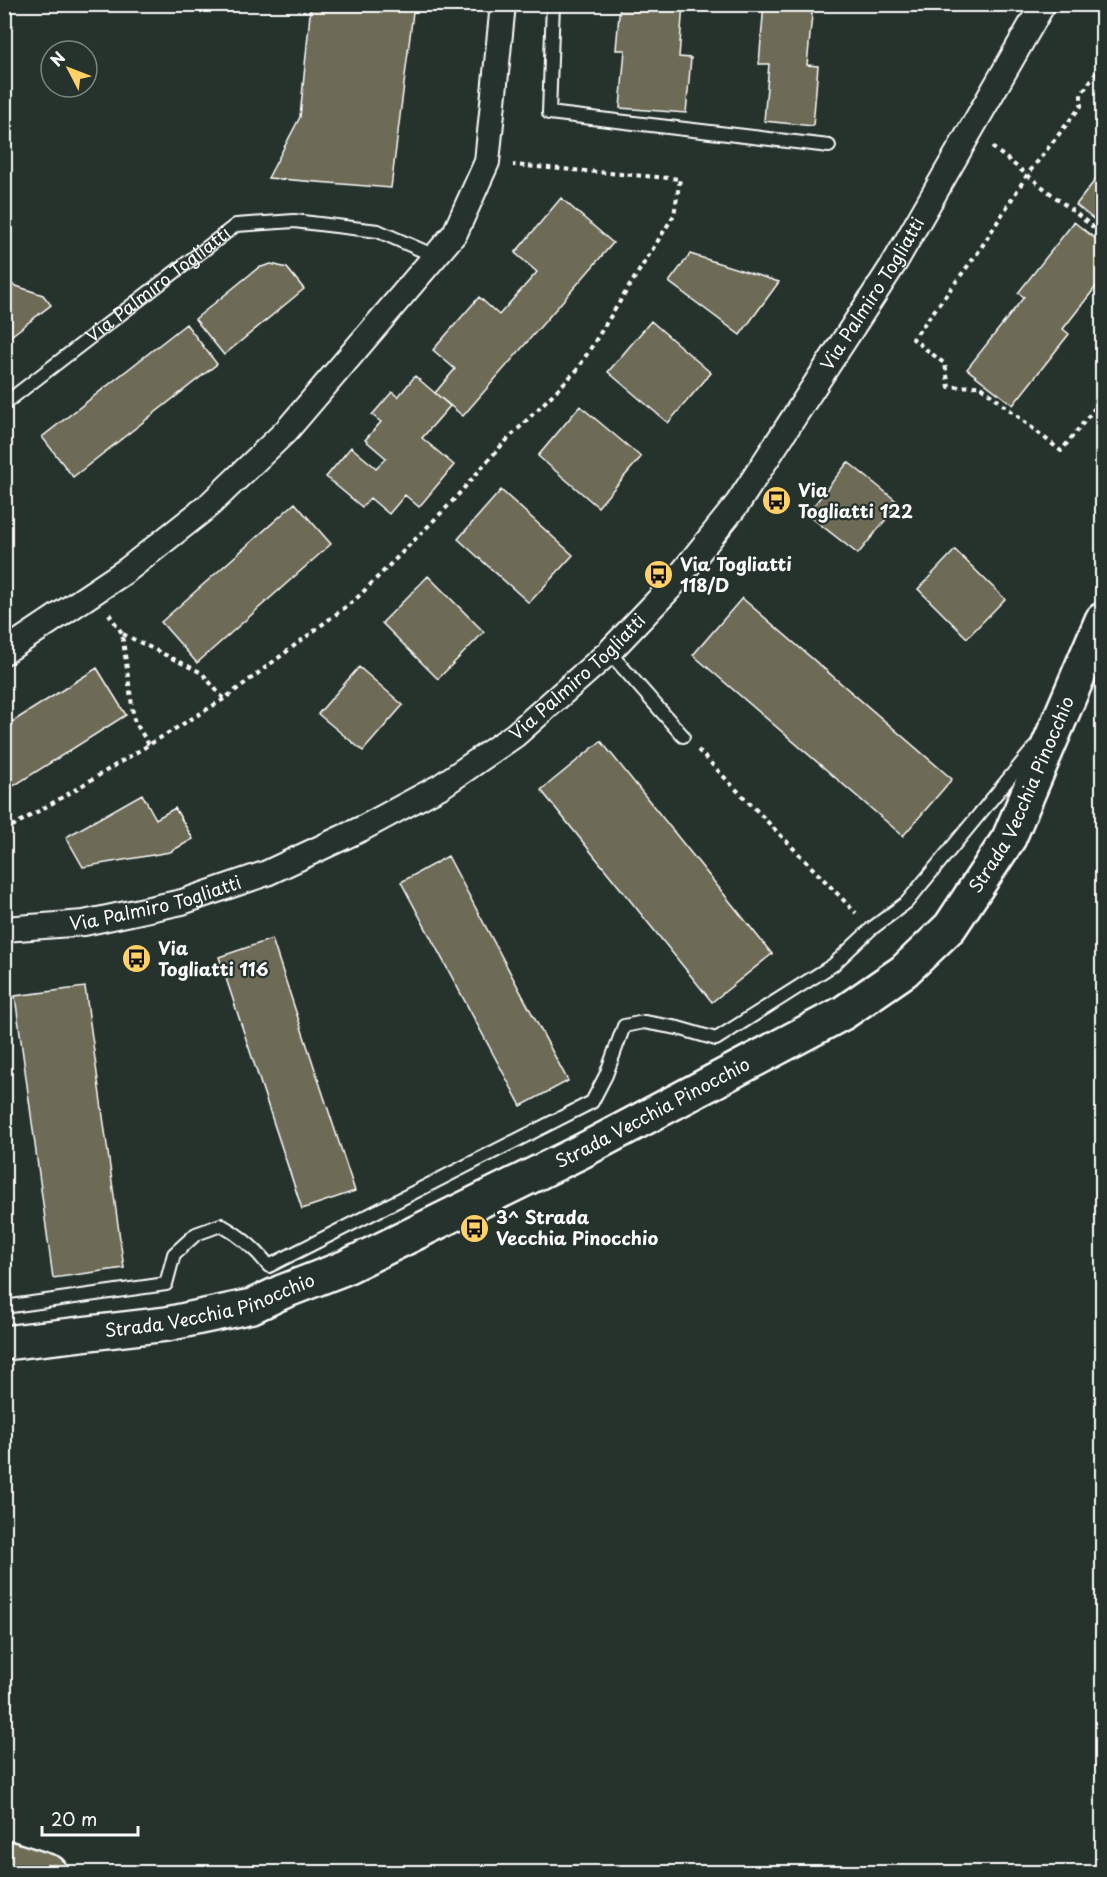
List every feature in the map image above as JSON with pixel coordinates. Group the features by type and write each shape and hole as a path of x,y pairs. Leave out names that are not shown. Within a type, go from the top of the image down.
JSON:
{"highway":[{"path":"4,1857 50,1872"}],"street":[{"path":"4,652 127,570 208,506 287,430 455,233 487,162 503,4"},
{"name":"Via Palmiro Togliatti","path":"4,929 84,923 182,902 267,873 363,828 441,786 515,735 609,652 670,588 738,503 895,262 1043,4"},
{"name":"Strada Vecchia Pinocchio","path":"4,1343 167,1324 252,1306 276,1279 344,1268 593,1145 843,1013 904,971 950,927 1009,838 1102,620"}],"lane":[{"path":"553,4 549,113 829,146"},
{"name":"Via Palmiro Togliatti","path":"4,404 236,225 294,221 378,231 435,256"},
{"path":"609,652 683,736"},
{"path":"4,1306 165,1284 174,1254 196,1234 221,1225 238,1234 256,1250 276,1279 592,1102 606,1075 624,1026 644,1022 678,1028 716,1040 833,965 871,929 907,902 1062,715"}],"path":[{"path":"1102,65 1081,94 1081,106 1027,175 980,251 913,339 945,364 949,387 980,386 1061,451 1102,399"},
{"path":"971,130 1102,234"},
{"path":"4,831 224,699 356,599 449,505 501,446 577,370 674,215 680,179 487,162"},
{"path":"95,592 122,633 134,720 149,745"},
{"path":"122,633 202,674 224,699"},
{"path":"683,736 871,929"}],"building":[{"path":"311,4 414,4 391,188 268,178 300,117"},
{"path":"620,4 683,4 679,57 691,58 686,113 620,108 625,50 616,50"},
{"path":"764,4 813,5 807,65 818,66 813,126 764,121 769,64 759,64"},
{"path":"1102,171 1102,226 1076,205"},
{"path":"561,198 613,243 463,416 435,393 455,369 433,350 479,297 499,315 537,272 515,253"},
{"path":"1074,222 1102,244 1102,279 1063,329 1069,334 1013,405 967,369 1024,297 1018,293"},
{"path":"690,254 779,282 740,335 669,282"},
{"path":"271,264 287,268 304,289 224,355 195,319 258,268"},
{"path":"4,282 43,295 51,305 7,339 4,338"},
{"path":"651,321 711,373 668,423 608,372"},
{"path":"186,324 217,364 73,477 42,437"},
{"path":"415,376 450,406 422,438 454,465 419,507 405,495 389,514 370,498 362,507 326,477 351,447 376,468 386,458 365,440 381,422 372,415 392,392 398,397"},
{"path":"580,406 641,457 598,507 538,456"},
{"path":"848,462 899,503 858,554 807,514"},
{"path":"501,490 573,555 529,603 458,539"},
{"path":"295,503 331,544 197,663 161,622"},
{"path":"955,550 1005,599 967,638 918,589"},
{"path":"428,576 484,632 438,679 382,623"},
{"path":"742,598 952,779 903,836 693,655"},
{"path":"359,667 403,705 363,751 318,714"},
{"path":"97,668 126,715 4,792 4,727"},
{"path":"601,741 772,954 712,1002 541,790"},
{"path":"142,794 156,819 175,808 193,839 170,852 83,867 66,837"},
{"path":"448,856 568,1081 521,1106 401,882"},
{"path":"272,939 355,1191 302,1209 219,957"},
{"path":"85,987 124,1268 53,1278 15,996"}],"place":[{"name":"Via Togliatti 122","path":"777,501"},
{"name":"Via Togliatti 118/D","path":"659,575"},
{"name":"Via Togliatti 116","path":"137,959"},
{"name":"3^ Strada Vecchia Pinocchio","path":"475,1228"}]}
